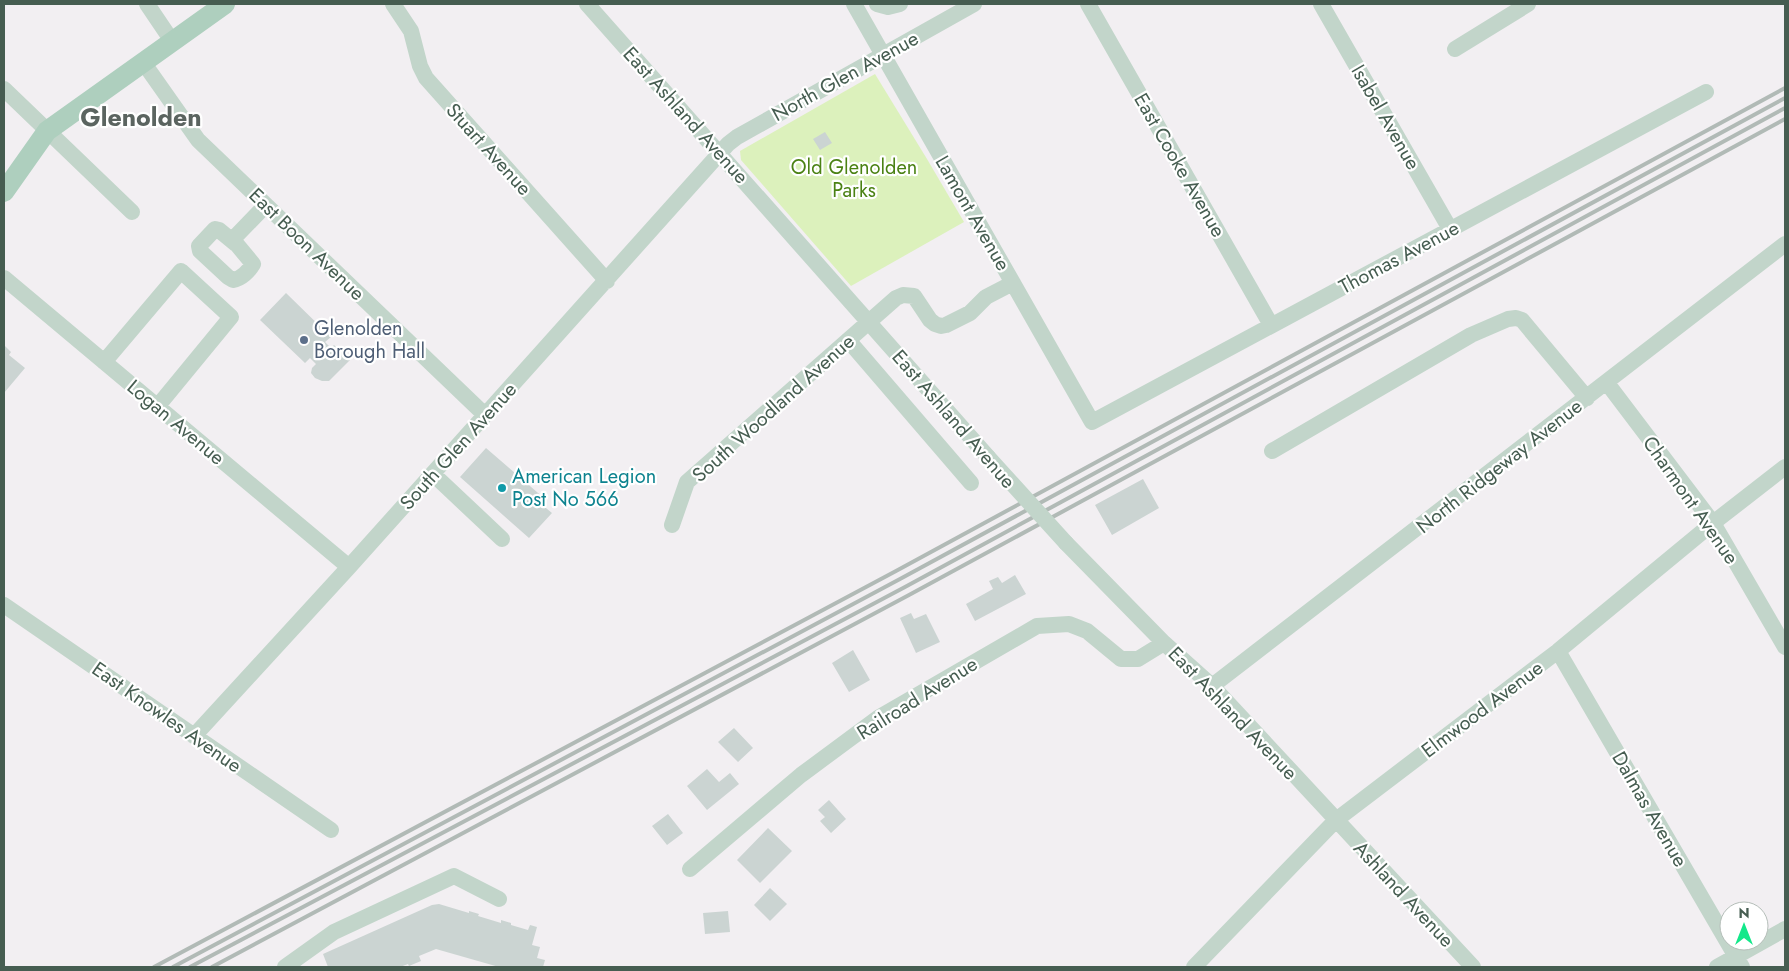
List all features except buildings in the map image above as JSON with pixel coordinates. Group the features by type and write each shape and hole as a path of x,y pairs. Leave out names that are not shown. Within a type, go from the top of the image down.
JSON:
{"main road":[{"path":"4,192 47,131 225,4"}],"street":[{"path":"147,4 172,41"},
{"name":"Stuart Avenue","path":"393,4 411,31 420,66 426,78 607,281"},
{"name":"East Ashland Avenue","path":"587,4 988,458 1066,543 1164,642 1212,686 1336,820"},
{"name":"Lamont Avenue","path":"854,4 1092,422"},
{"path":"877,4 888,8 900,4"},
{"name":"North Glen Avenue","path":"720,153 738,137 974,4"},
{"name":"East Cooke Avenue","path":"1088,4 1271,325"},
{"name":"Isabel Avenue","path":"1321,4 1450,229"},
{"path":"1455,49 1528,4"},
{"name":"East Boon Avenue","path":"143,62 198,140 485,416"},
{"path":"4,89 132,212"},
{"name":"Thomas Avenue","path":"1092,422 1706,92"},
{"name":"South Glen Avenue","path":"194,736 433,474 720,153"},
{"path":"236,244 234,241 236,236 266,205"},
{"name":"North Ridgeway Avenue","path":"1212,686 1785,244"},
{"path":"104,362 181,271 231,317 158,407"},
{"name":"Logan Avenue","path":"4,278 349,567"},
{"name":"South Woodland Avenue","path":"672,525 688,482 896,298 903,295 914,296 935,324 946,325 970,313 986,297 1013,283"},
{"path":"1272,451 1471,335 1508,319 1516,318 1522,320 1587,398"},
{"path":"848,340 971,483"},
{"name":"Charmont Avenue","path":"1607,383 1713,523 1785,647"},
{"name":"Elmwood Avenue","path":"1194,967 1336,820 1558,651 1713,523 1785,467"},
{"path":"433,474 502,540"},
{"name":"East Knowles Avenue","path":"4,605 331,830"},
{"name":"Railroad Avenue","path":"690,869 801,775 878,718 1037,626 1069,624 1087,631 1121,659 1138,659 1164,642"},
{"name":"Dalmas Avenue","path":"1558,651 1738,962"},
{"name":"Ashland Avenue","path":"1336,820 1473,967"},
{"path":"284,967 334,932 454,876 499,899"},
{"path":"1717,967 1738,962 1785,928"}],"green space":[{"name":"Old Glenolden Parks","path":"875,74 964,222 851,286 741,160 740,151"}],"railway":[{"path":"154,967 896,571 1785,88"},
{"path":"173,967 900,579 1785,98"},
{"path":"190,967 905,587 1785,108"},
{"path":"212,967 909,595 1785,119"}],"place":[{"name":"Glenolden Borough Hall","path":"304,340"},
{"name":"American Legion Post No 566","path":"502,488"}],"district":[{"name":"Glenolden","path":"141,117"}]}
